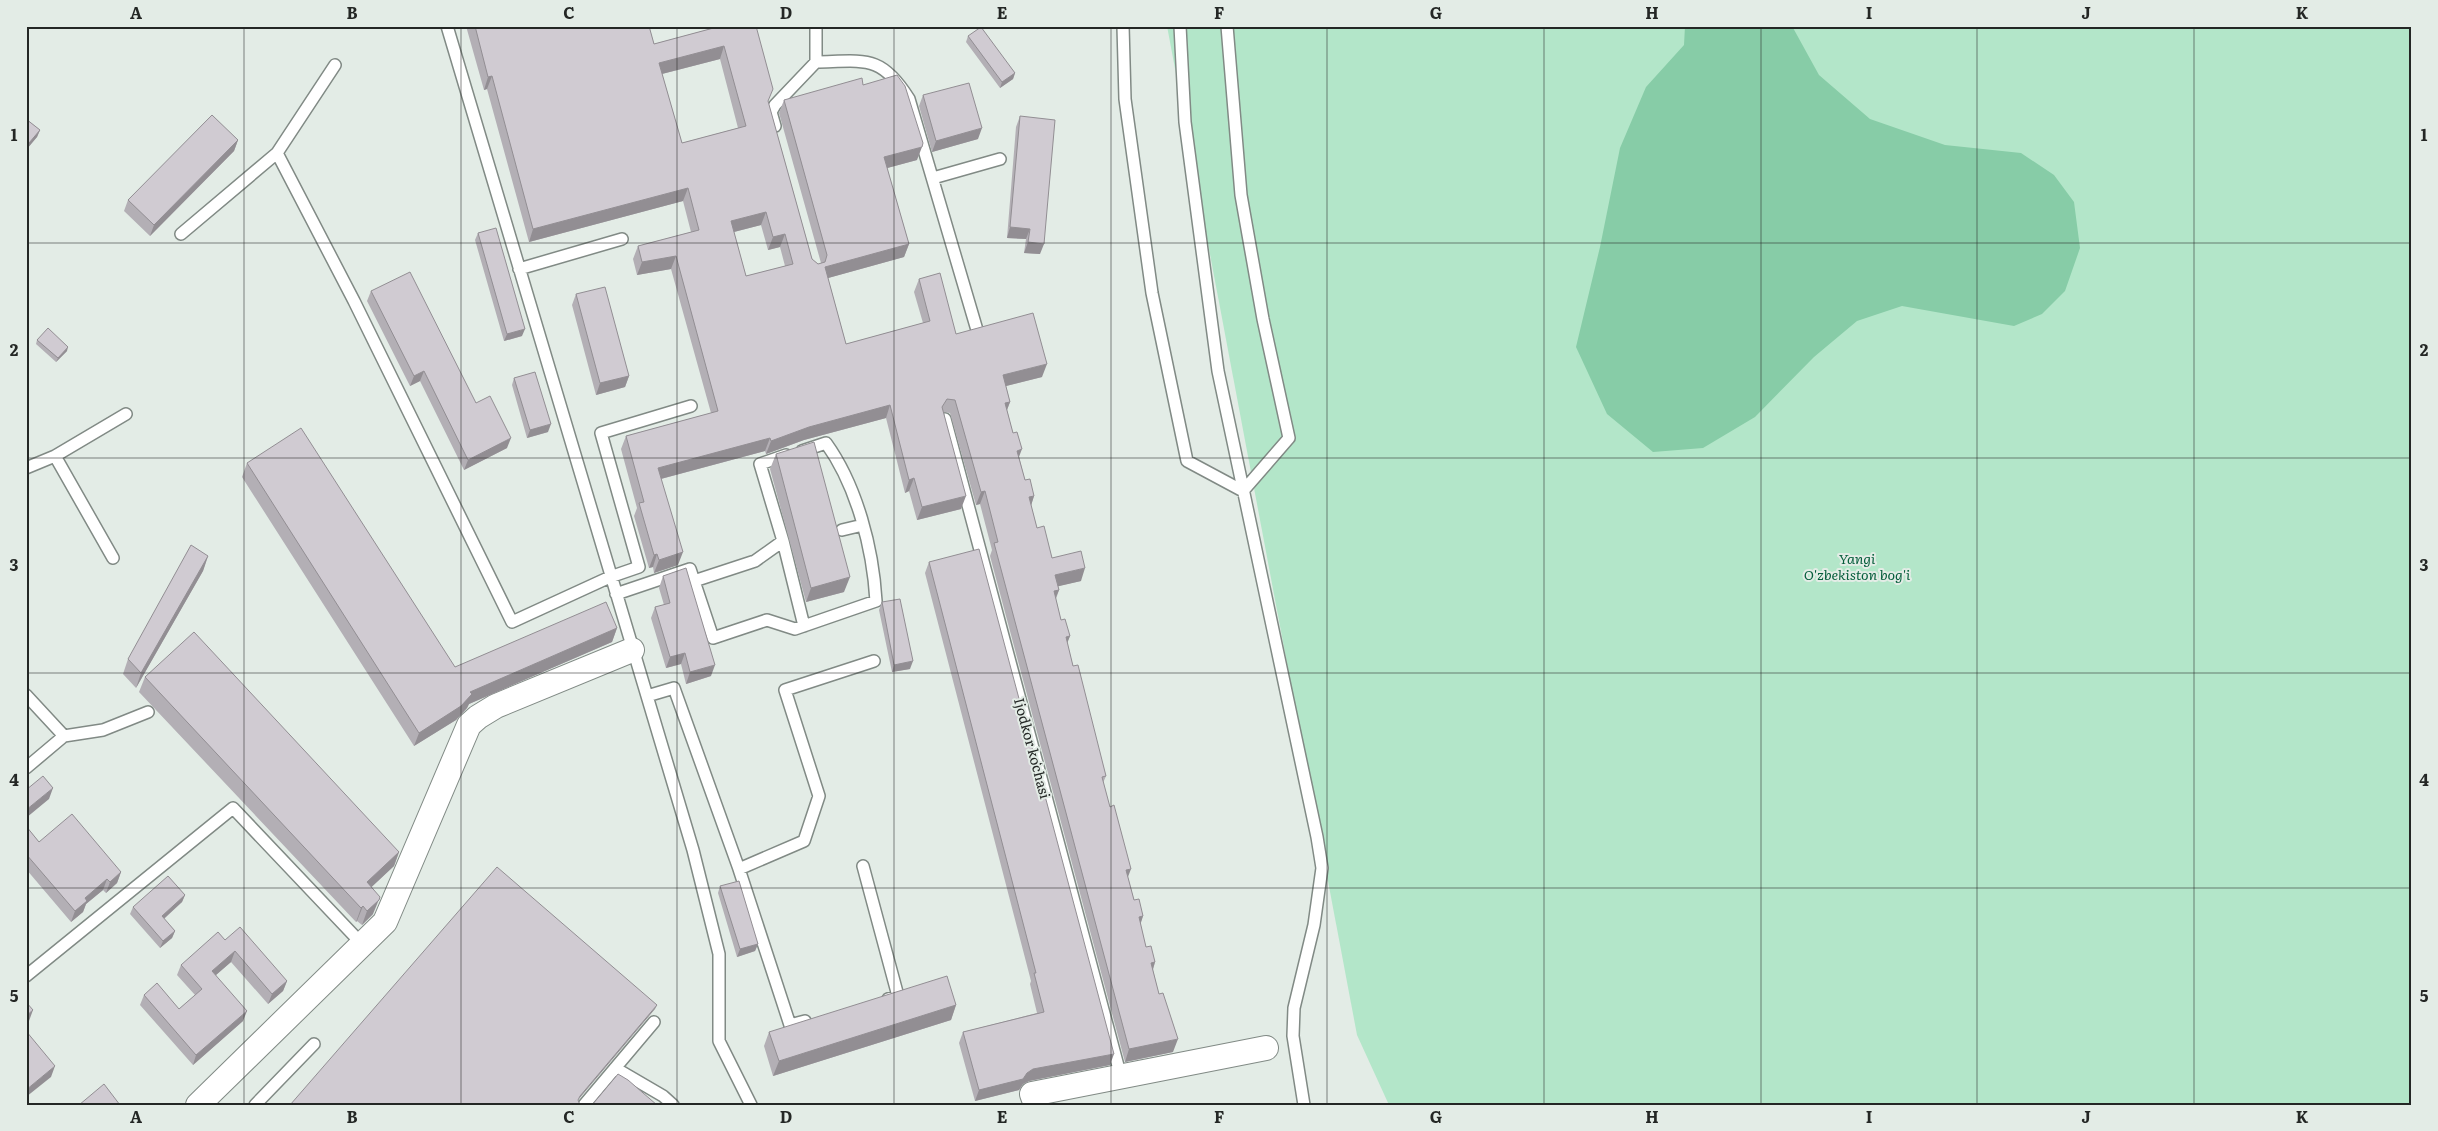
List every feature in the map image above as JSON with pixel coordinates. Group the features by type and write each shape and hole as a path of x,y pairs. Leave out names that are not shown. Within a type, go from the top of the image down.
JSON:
{"street":[{"path":"198,1105 385,922 462,737 469,725 496,706 632,650"},
{"path":"1036,1105 1032,1094 1266,1048"}],"lane":[{"path":"446,26 693,850 719,954 719,1041 751,1105"},
{"path":"779,140 771,112 775,104 816,62 816,26"},
{"path":"1123,26 1125,99 1152,293 1187,462 1243,491"},
{"path":"1180,26 1185,122 1217,362 1322,868 1314,925 1294,1008 1293,1036 1304,1105"},
{"path":"1227,26 1241,195 1263,319 1289,438 1243,491"},
{"path":"816,62 874,62 896,78 910,99 977,330"},
{"path":"181,234 277,152 335,65"},
{"path":"277,152 512,622 639,567 601,433 691,406"},
{"path":"933,178 1000,159"},
{"path":"519,269 622,239"},
{"path":"26,468 56,456 126,414"},
{"name":"Ijodkor koʻchasi","path":"946,418 1121,1077"},
{"path":"616,594 690,569 714,638 767,620 795,629 804,626 876,601 874,569 863,525 840,462 826,443 760,464 783,541 804,626"},
{"path":"56,456 113,558"},
{"path":"842,530 863,525"},
{"path":"694,581 755,561 783,541"},
{"path":"739,869 804,841 819,796 785,690 874,661"},
{"path":"646,696 674,688 739,869 790,1025 817,1018"},
{"path":"26,695 64,736"},
{"path":"26,768 64,736 103,730 148,712"},
{"path":"26,976 233,808 362,944"},
{"path":"862,866 898,996 880,1001"},
{"path":"584,1105 654,1022"},
{"path":"255,1105 314,1044"},
{"path":"615,1068 663,1096 673,1105"}],"green space":[{"name":"Yangi O'zbekiston bog'i","path":"1167,26 2412,26 2412,1105 1389,1105 1357,1035"}],"shaded area":[{"path":"1685,26 1792,26 1819,75 1870,119 1945,145 2021,153 2054,175 2074,202 2080,248 2065,291 2042,314 2014,326 1902,306 1857,321 1814,357 1755,417 1703,448 1653,452 1607,414 1576,347 1600,247 1620,148 1646,87 1684,45"}],"building":[{"path":"475,26 649,26 654,44 721,26 756,26 773,89 768,101 812,259 818,264 825,262 827,255 784,100 862,78 863,85 897,75 905,86 923,143 922,147 884,157 909,244 825,267 846,344 930,321 919,279 940,273 956,334 1033,313 1047,364 1003,375 1010,402 1005,403 1013,433 1017,432 1022,449 1017,451 1025,480 1030,479 1034,496 1029,497 1037,528 1044,526 1052,558 1081,551 1085,568 1055,575 1059,590 1054,591 1061,620 1065,619 1070,636 1066,637 1073,666 1078,665 1106,776 1102,777 1110,807 1114,805 1131,869 1126,870 1134,900 1139,899 1143,916 1139,917 1146,947 1151,946 1155,962 1151,963 1159,994 1163,993 1178,1039 1129,1049 994,543 998,542 985,491 981,492 955,400 947,399 942,407 966,496 922,507 914,478 909,480 890,405 809,427 771,441 770,438 658,468 683,552 659,560 657,554 654,555 639,503 644,502 626,436 718,411 676,256 642,262 638,246 699,230 688,188 533,229 492,76 488,77","holes":["724,46 746,126 682,143 659,63","766,212 773,237 785,234 793,264 746,276 731,221"]},
{"path":"981,27 1015,73 1002,82 968,36"},
{"path":"969,83 982,128 936,141 923,95"},
{"path":"212,115 238,140 154,225 128,200"},
{"path":"1020,116 1055,120 1044,244 1028,242 1030,229 1010,227"},
{"path":"26,119 40,130 29,143 26,140"},
{"path":"496,228 525,329 507,334 478,233"},
{"path":"410,272 476,403 490,396 511,438 468,460 424,371 414,376 371,291"},
{"path":"605,287 629,376 600,383 576,294"},
{"path":"48,328 68,347 58,358 37,340"},
{"path":"535,372 551,424 530,430 514,378"},
{"path":"301,428 455,667 606,602 617,628 470,692 472,694 461,706 419,733 247,463"},
{"path":"814,442 850,577 811,588 776,454"},
{"path":"191,545 208,556 141,673 128,659"},
{"path":"979,549 1114,1054 1033,1069 1023,1079 979,1090 963,1032 1044,1012 1034,973 1036,973 929,562"},
{"path":"686,568 715,665 690,672 685,653 670,657 655,607 670,603 663,576"},
{"path":"900,599 913,661 894,665 882,602"},
{"path":"194,632 399,852 367,882 380,897 367,911 363,906 361,908 145,677"},
{"path":"43,776 53,788 26,810 26,790"},
{"path":"72,814 121,872 110,882 107,879 85,898 87,901 75,911 26,854 26,826 39,842"},
{"path":"497,867 657,1005 580,1096 578,1100 580,1105 290,1105"},
{"path":"168,876 185,895 162,916 175,931 163,941 133,907"},
{"path":"739,881 758,944 740,949 720,886"},
{"path":"240,927 287,981 272,994 235,951 212,971 247,1011 196,1055 144,995 157,983 179,1009 202,989 181,965 218,932 225,940"},
{"path":"947,976 956,1005 779,1061 769,1032"},
{"path":"26,1002 33,1010 26,1016"},
{"path":"26,1031 55,1066 26,1090"},
{"path":"618,1074 628,1080 657,1105 592,1105"},
{"path":"104,1084 120,1105 79,1105"}]}
